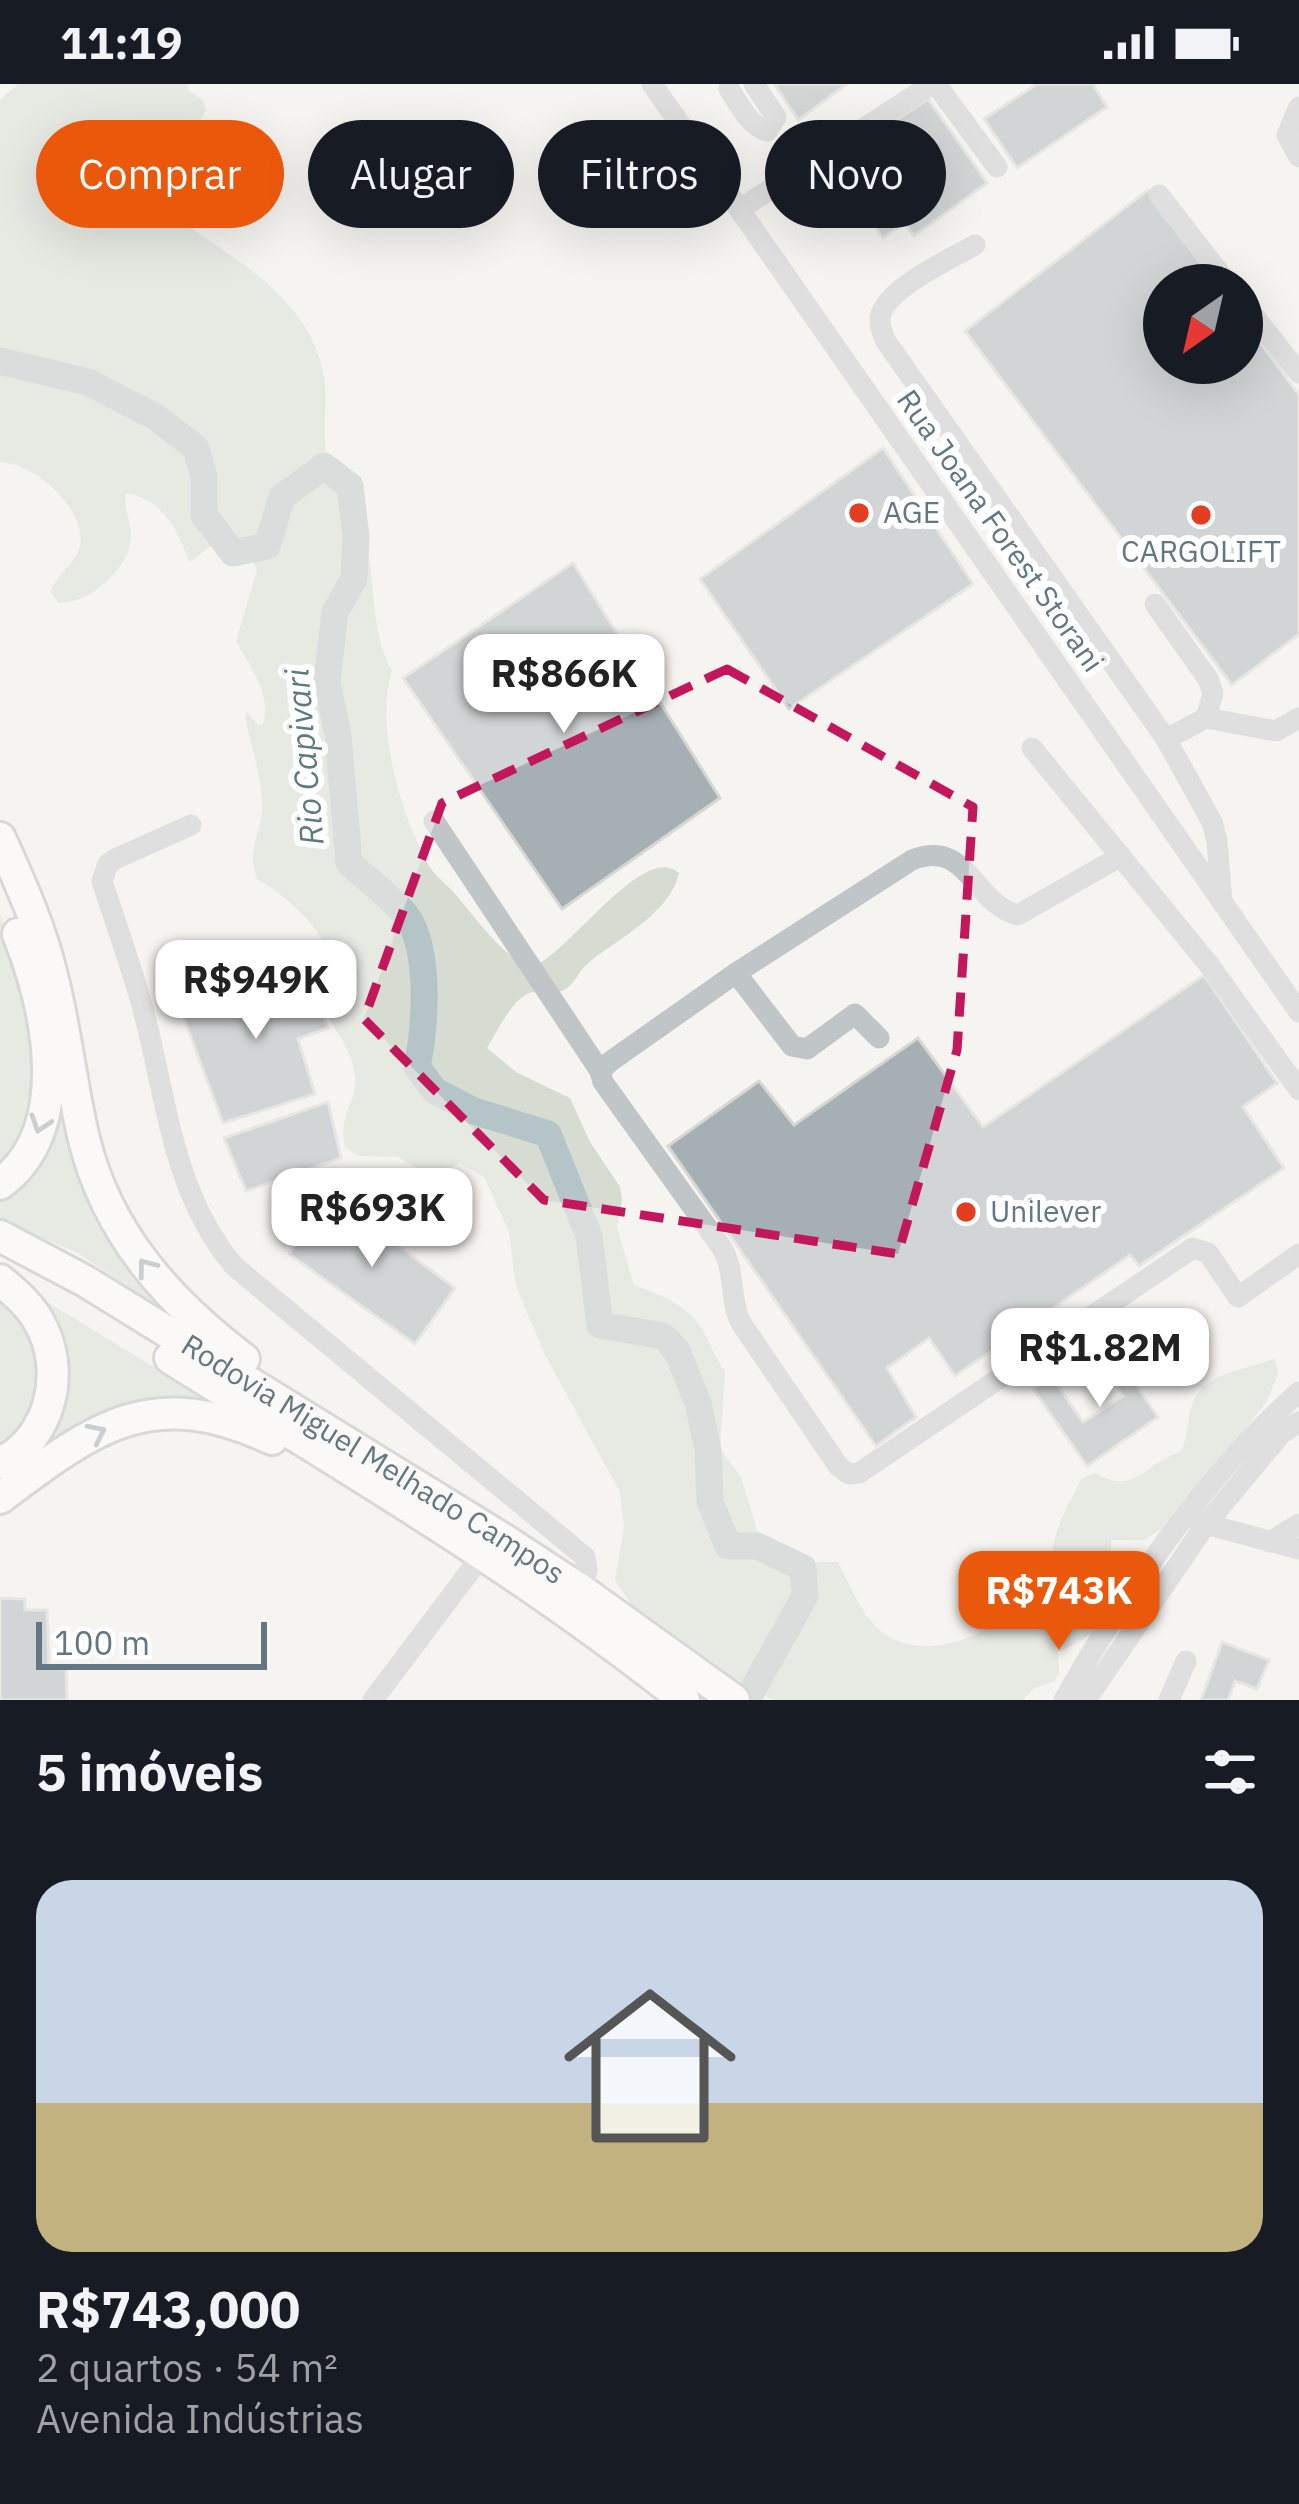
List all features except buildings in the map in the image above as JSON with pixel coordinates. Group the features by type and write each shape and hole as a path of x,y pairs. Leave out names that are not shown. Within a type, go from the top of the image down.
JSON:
{"highway":[{"path":"0,838 48,958 89,1155 128,1241 195,1321 388,1481"},
{"path":"0,889 24,950 39,1010 48,1090 34,1144 0,1184"},
{"name":"Rodovia Miguel Melhado Campos","path":"0,1236 85,1281 388,1481 483,1554 606,1637 693,1690 734,1700"},
{"name":"Rodovia Miguel Melhado Campos","path":"0,1257 581,1590 693,1690"},
{"path":"0,1280 22,1298 40,1324 51,1354 52,1391 32,1439 0,1463"},
{"path":"0,1498 102,1429 136,1417 173,1412 237,1424 388,1481"}],"street":[{"name":"Rua Joana Forest Storani","path":"652,84 677,120"},
{"path":"729,88 748,116 767,131 776,117 754,84"},
{"path":"741,208 934,84 997,167"},
{"path":"1299,107 1287,135 1299,157"},
{"path":"1159,195 1213,264"},
{"name":"Rua Joana Forest Storani","path":"741,210 1299,1012"},
{"path":"975,244 884,304 879,320 885,340 1166,739 1212,822 1222,904"},
{"path":"1263,328 1299,373"},
{"path":"1155,604 1208,679 1214,693 1206,718"},
{"path":"1166,739 1206,718 1276,731 1299,718"},
{"path":"1032,748 1210,966 1299,1090"},
{"path":"434,821 600,1071 607,1090 729,1260 735,1312 741,1323 839,1467 849,1474 859,1473 1193,1248 1208,1253 1238,1297 1299,1254"},
{"path":"191,824 108,864 102,881 136,984 173,1150 205,1223 236,1267 585,1557 581,1590"},
{"path":"600,1071 736,973 927,854 952,859 1002,911 1018,915 1121,856"},
{"path":"736,973 792,1046 807,1048 855,1014 879,1038"},
{"path":"1086,1700 1196,1521 1254,1437 1299,1393"},
{"path":"1064,1700 1136,1586 1281,1434 1299,1422"},
{"path":"1196,1521 1299,1549"},
{"path":"1270,1542 1299,1524"},
{"path":"373,1700 483,1554"},
{"path":"1169,1700 1186,1661"}],"highlighted area":[{"path":"727,669 973,807 957,1050 898,1254 544,1200 364,1019 442,803"}],"shaded area":[{"path":"18,84 188,84 189,91 203,100 206,110 201,120 36,120 36,228 190,228 267,284 304,325 324,377 327,459 364,532 370,560 377,625 392,671 386,719 394,772 410,825 434,873 497,944 528,969 544,961 645,873 664,867 679,873 674,888 654,913 587,964 569,986 519,999 487,1048 516,1072 570,1098 590,1142 620,1187 617,1227 634,1285 684,1310 706,1336 725,1371 720,1449 741,1477 759,1537 772,1550 797,1562 838,1562 868,1618 902,1643 925,1646 973,1636 1017,1609 1047,1574 1057,1531 1081,1479 1095,1473 1129,1480 1180,1452 1198,1393 1228,1373 1275,1358 1278,1374 1267,1401 1176,1519 1145,1540 1111,1540 1110,1558 1122,1573 1112,1601 1093,1631 1058,1652 1055,1681 1033,1689 1023,1700 773,1700 719,1672 631,1604 615,1580 624,1528 620,1492 545,1355 516,1286 509,1232 484,1177 459,1163 436,1179 398,1157 358,1156 345,1147 344,1125 355,1076 349,1053 317,993 323,941 298,910 257,879 254,869 262,803 245,716 247,712 258,725 263,724 265,702 236,641 257,570 246,546 216,542 189,563 159,509 126,494 130,546 117,570 96,590 71,602 59,603 51,593 78,552 80,531 75,517 42,479 0,462 0,100"},
{"path":"0,914 34,1028 35,1119 0,1173"},
{"path":"52,1058 105,1228 153,1303 76,1252 0,1220 0,1192"},
{"path":"0,1291 14,1303 42,1358 34,1417 0,1453"},
{"path":"31,1292 216,1405 182,1404 0,1487 0,1473 48,1427"}],"waterway":[{"name":"Rio Capivari","path":"0,361 88,382 154,416 196,448 204,477 204,515 233,553 267,546 282,497 324,466 350,486 356,536 354,579 335,612 327,682 338,735 349,863 400,908 417,938 424,995 417,1067 435,1091 474,1111 548,1134 589,1236 600,1325 663,1336 677,1351 698,1403 708,1449 710,1502 728,1546 757,1546 803,1568 805,1596 747,1700"}],"place":[{"name":"AGE","path":"859,513"},
{"name":"CARGOLIFT","path":"1201,515"},
{"name":"Unilever","path":"966,1212"}]}
